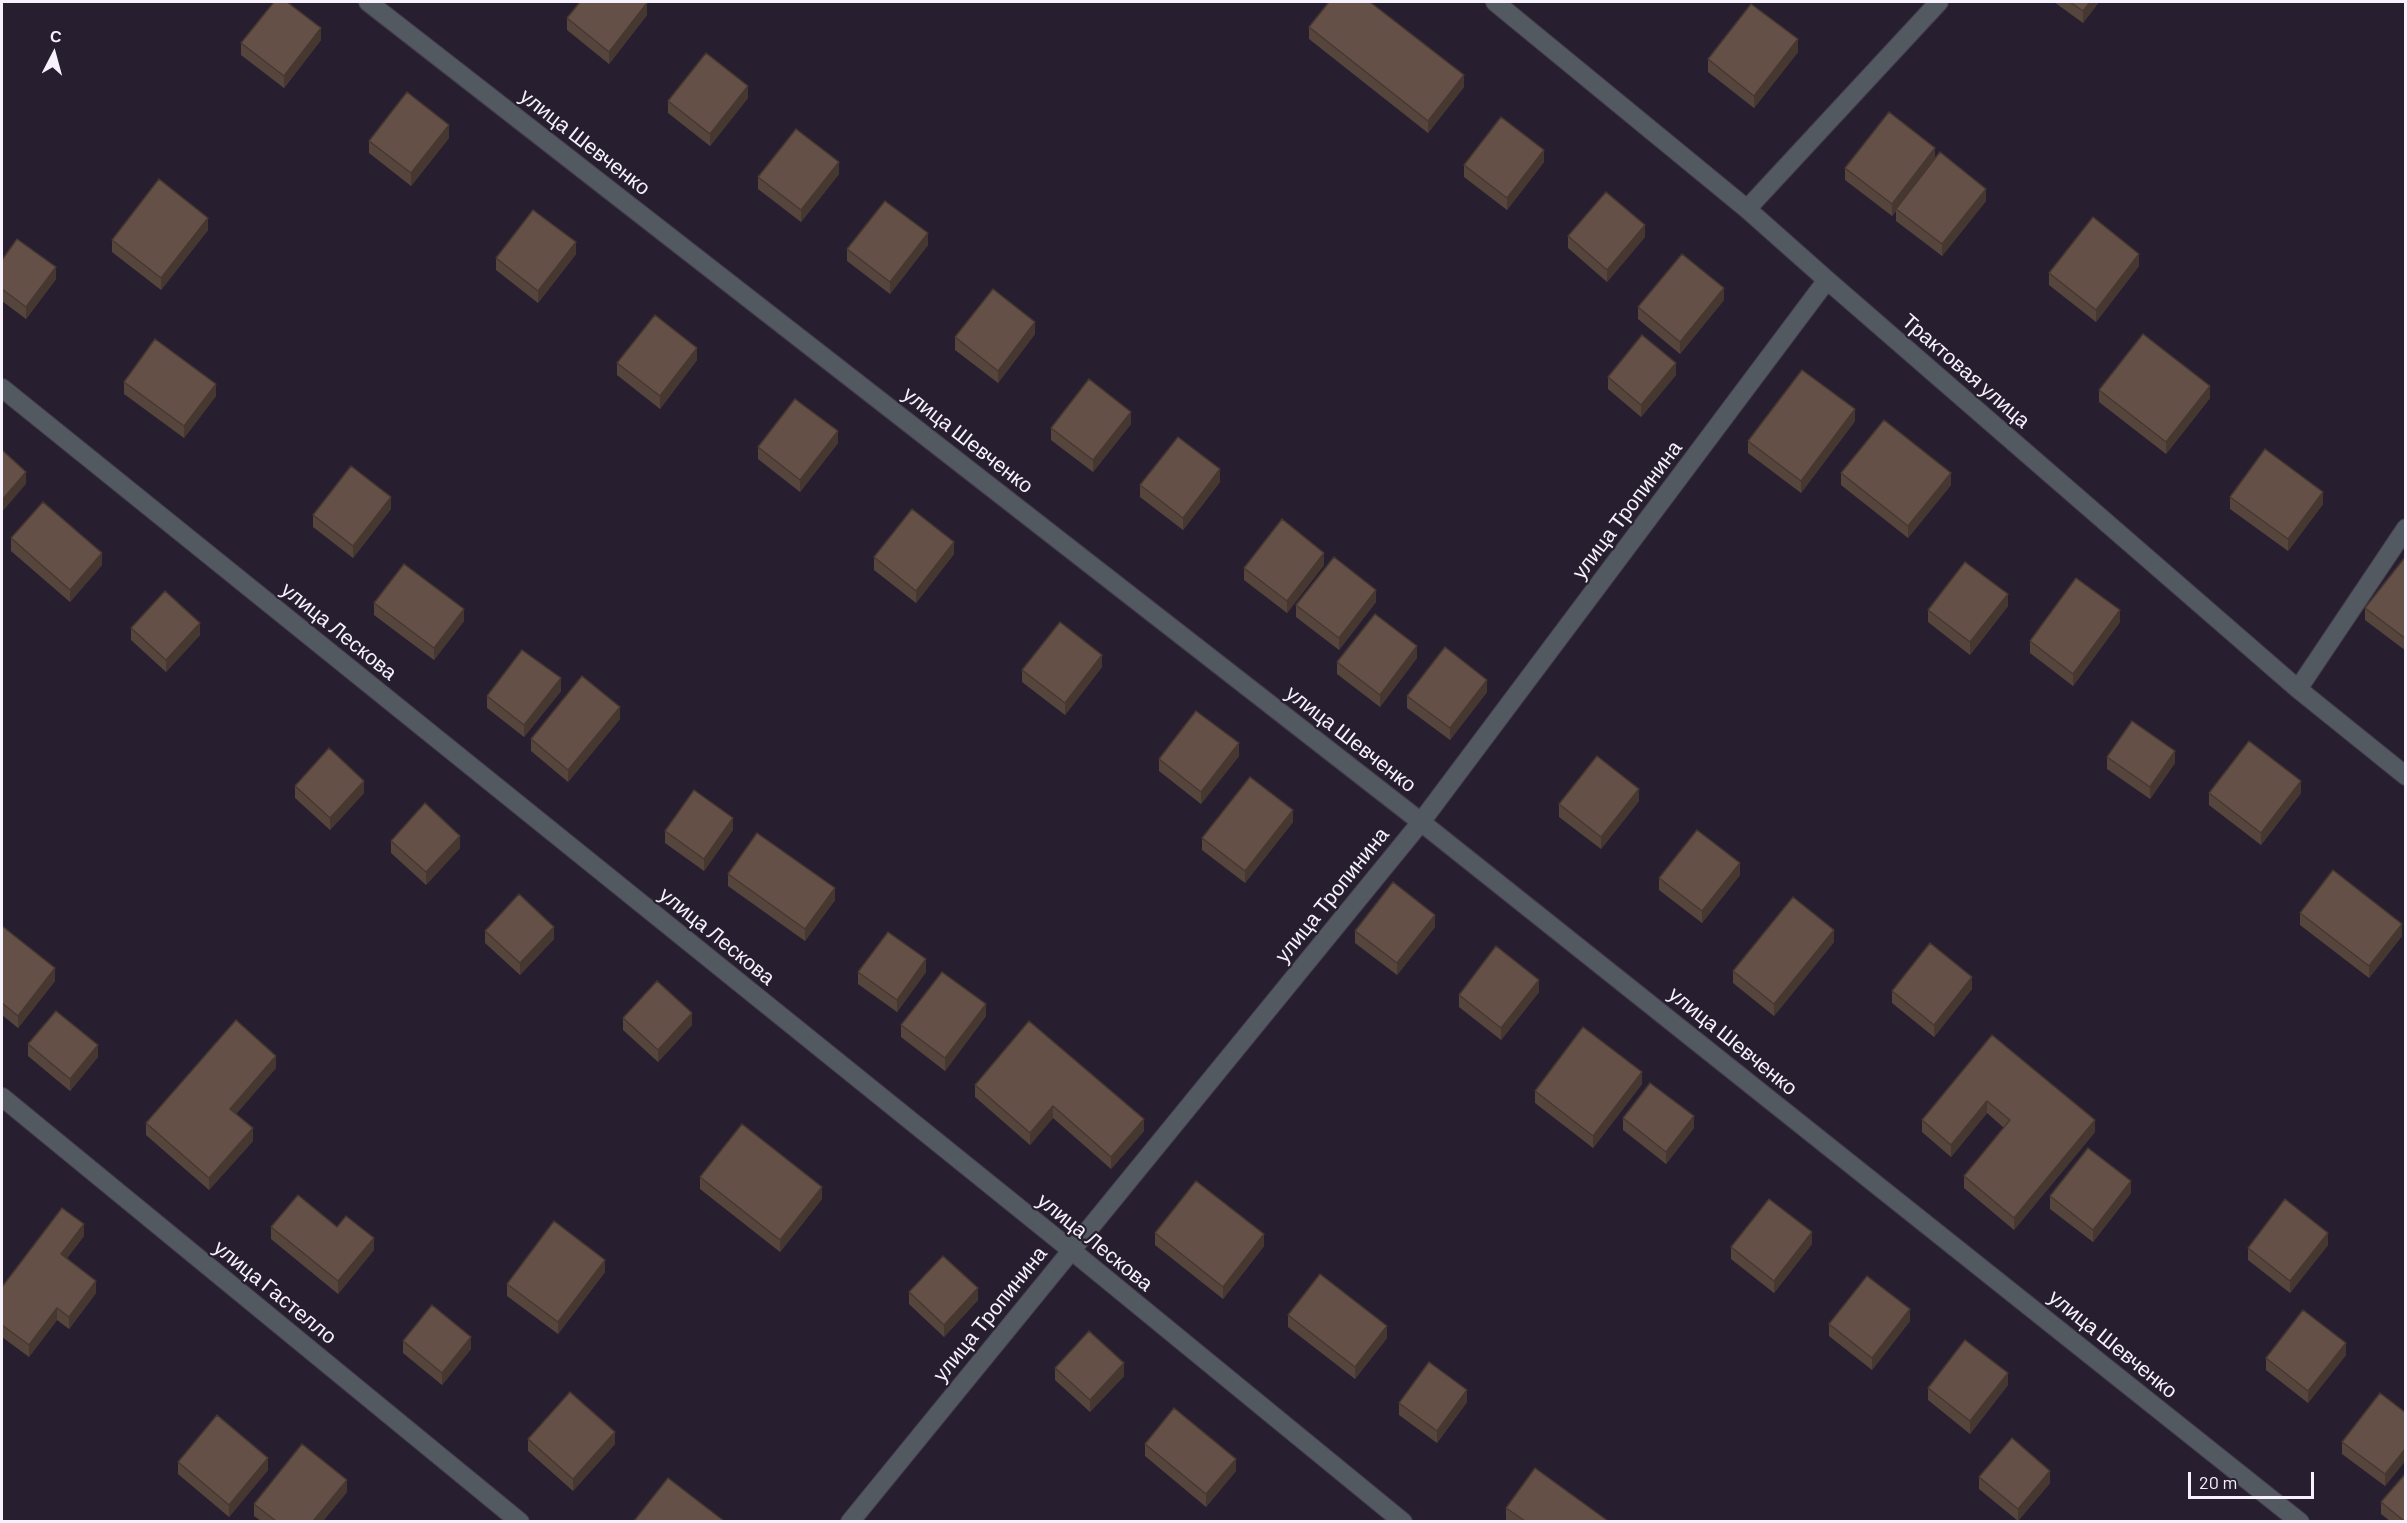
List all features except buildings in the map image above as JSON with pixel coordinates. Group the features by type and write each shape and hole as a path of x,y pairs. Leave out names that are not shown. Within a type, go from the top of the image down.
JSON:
{"street":[{"name":"улица Шевченко","path":"368,2 1421,822 2300,1521"},
{"name":"Трактовая улица","path":"1495,2 1747,209 2298,689 2406,776"},
{"path":"1747,209 1939,2"},
{"name":"улица Тропинина","path":"850,1521 1421,822 1827,280"},
{"name":"улица Лескова","path":"2,388 1071,1250 1403,1521"},
{"path":"2298,689 2406,528"},
{"name":"улица Гастелло","path":"2,1097 520,1521"}]}
